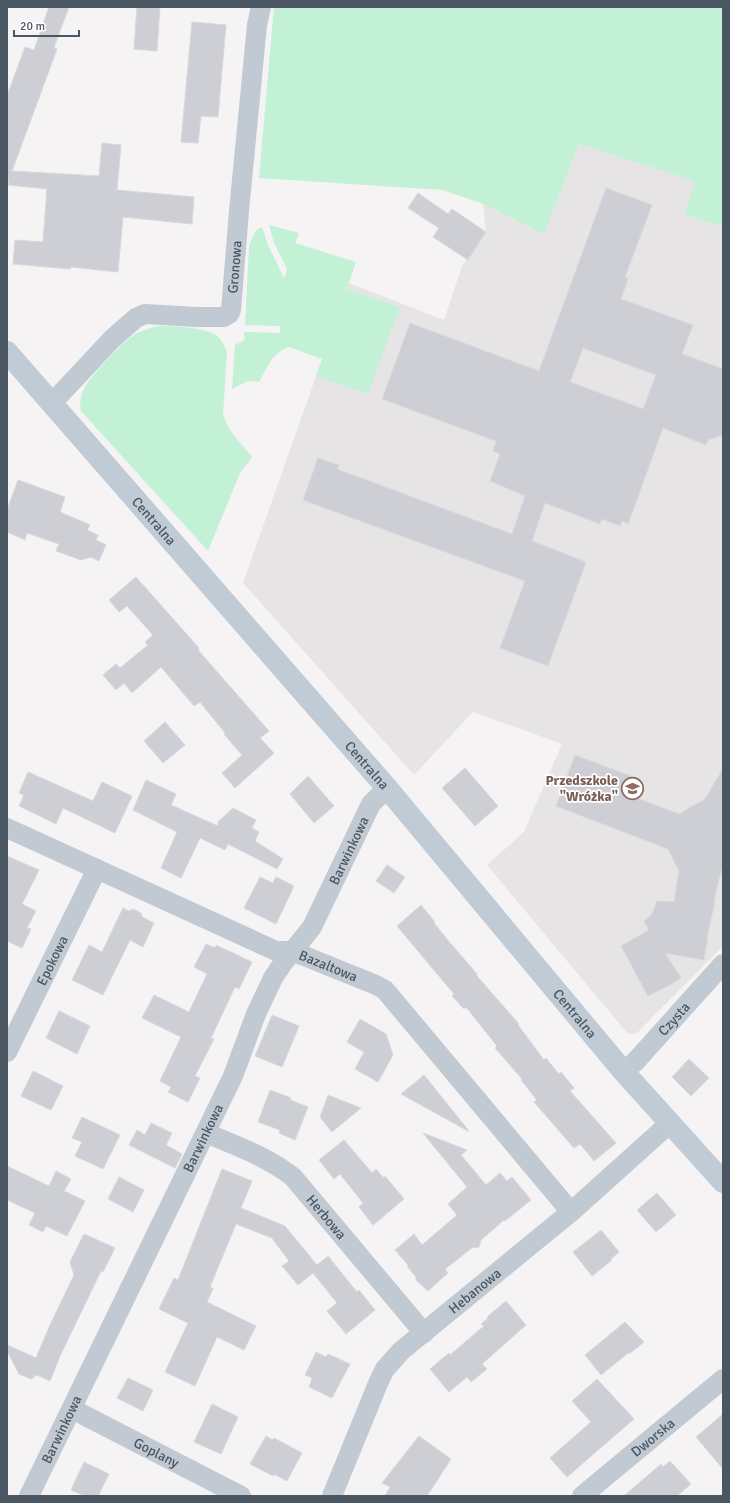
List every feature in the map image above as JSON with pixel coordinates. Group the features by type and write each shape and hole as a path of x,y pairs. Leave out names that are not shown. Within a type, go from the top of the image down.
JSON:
{"street":[{"name":"Gronowa","path":"52,403 113,338 136,318 145,314 196,317 224,317 229,314 231,310 240,196 257,25 261,7"},
{"name":"Centralna","path":"7,352 387,788 624,1072 723,1182"},
{"name":"Barwinkowa","path":"29,1496 233,1076 256,1014 273,978 292,951 312,927 371,804 387,788"},
{"name":"Bazaltowa","path":"7,828 276,951 292,951 376,984 385,990 571,1212"},
{"name":"Epokowa","path":"7,1052 97,869"},
{"name":"Czysta","path":"624,1072 635,1062 723,964"},
{"name":"Hebanowa","path":"332,1496 385,1369 402,1351 571,1212 670,1123"},
{"name":"Herbowa","path":"206,1133 265,1158 281,1167 294,1177 424,1333"},
{"name":"Dworska","path":"582,1496 723,1379"},
{"name":"Goplany","path":"72,1409 241,1496"}],"shaded area":[{"path":"579,144 696,181 685,215 723,227 723,946 636,1034 628,1034 487,865 524,832 562,744 473,712 414,775 243,583 349,283 444,320 462,266 486,232 483,204 544,234"}],"green space":[{"path":"274,7 723,7 723,227 685,215 695,181 579,144 544,234 483,204 443,190 259,178"},
{"path":"269,225 299,233 295,243 356,262 347,289 400,307 368,394 316,376 322,359 289,347 274,357 259,382 248,381 232,389 235,345 245,340 244,332 280,333 280,326 245,325 249,246 256,230 262,227 268,245 284,278 287,269 274,243"},
{"path":"159,326 172,326 206,331 217,336 222,342 227,352 223,415 228,427 252,457 240,473 208,551 81,411 80,405 84,389 106,361 132,336"}],"building":[{"path":"49,7 69,7 54,47 57,49 12,171 99,176 102,143 121,145 117,190 194,197 192,224 123,217 118,272 71,267 70,269 13,264 15,240 43,242 47,189 8,185 7,96 25,47 34,50"},
{"path":"137,7 160,7 157,51 134,49"},
{"path":"192,22 226,25 218,117 201,116 198,143 181,142"},
{"path":"606,188 652,205 625,277 628,279 621,299 693,325 682,354 723,369 723,435 708,440 706,445 663,428 628,524 622,521 620,526 602,519 600,524 545,503 532,541 586,562 548,666 500,648 525,581 303,500 318,458 339,465 337,469 512,534 525,496 490,481 500,454 493,451 496,441 382,399 410,323 539,371","holes":["583,348 656,375 643,409 570,382"]},
{"path":"418,193 448,214 452,209 486,232 468,260 433,237 439,228 408,208"},
{"path":"18,480 65,497 60,512 90,525 87,530 98,535 96,540 106,545 99,561 91,557 81,560 56,551 59,544 27,533 25,540 7,532 7,510"},
{"path":"136,577 199,648 198,650 269,731 260,738 274,753 235,788 222,773 242,755 200,702 194,706 161,667 132,693 124,683 116,690 103,675 116,664 120,668 148,645 145,642 153,635 127,606 119,612 109,600"},
{"path":"165,722 185,745 163,763 144,741"},
{"path":"575,755 641,780 634,797 679,814 705,799 723,769 723,865 716,890 704,960 665,953 681,978 648,996 621,946 649,930 644,921 652,914 657,901 674,902 679,871 668,849 556,806"},
{"path":"465,768 498,806 475,826 442,788"},
{"path":"28,772 93,801 102,782 132,796 115,833 63,808 56,824 19,806 24,795 19,793"},
{"path":"308,776 334,806 314,823 290,794"},
{"path":"146,780 176,794 171,805 218,826 218,822 233,808 256,820 252,828 259,832 255,841 283,859 277,869 228,844 225,850 200,838 181,878 161,868 177,832 133,810"},
{"path":"7,856 39,870 22,904 36,911 27,928 31,929 22,948 7,941"},
{"path":"387,865 405,877 394,893 376,881"},
{"path":"260,877 273,883 276,877 294,886 276,924 244,908"},
{"path":"421,905 446,938 477,974 476,975 519,1024 518,1025 544,1060 546,1058 559,1074 561,1072 574,1088 570,1091 616,1143 594,1161 580,1144 574,1148 534,1102 537,1100 521,1080 522,1079 495,1048 497,1046 466,1007 464,1009 452,996 454,994 397,926"},
{"path":"123,908 129,911 133,909 141,913 142,917 154,923 143,947 130,940 103,995 72,980 89,945 102,952"},
{"path":"206,944 215,948 216,945 252,962 239,989 235,987 211,1038 214,1039 195,1076 200,1078 188,1102 168,1092 171,1087 160,1081 181,1037 142,1018 154,995 189,1012 207,974 194,967"},
{"path":"59,1011 90,1026 77,1054 46,1038"},
{"path":"272,1015 299,1026 282,1067 255,1056"},
{"path":"360,1019 386,1034 393,1055 378,1082 355,1069 364,1052 347,1042"},
{"path":"689,1059 709,1078 691,1096 672,1077"},
{"path":"33,1071 63,1086 51,1110 21,1096"},
{"path":"424,1075 469,1131 401,1094"},
{"path":"270,1090 291,1098 290,1100 308,1107 295,1140 279,1133 280,1130 258,1122"},
{"path":"328,1095 361,1108 332,1132 320,1117"},
{"path":"82,1117 120,1135 103,1169 75,1156 82,1142 72,1138"},
{"path":"151,1123 172,1133 166,1145 182,1154 175,1168 129,1145 137,1130 145,1135"},
{"path":"423,1133 467,1150 461,1155 486,1185 500,1173 507,1181 512,1177 531,1200 505,1221 504,1220 481,1240 479,1247 472,1248 445,1269 448,1273 428,1291 416,1280 416,1277 407,1266 408,1265 395,1250 414,1234 422,1245 457,1215 448,1204 467,1187"},
{"path":"344,1140 372,1173 376,1169 384,1178 385,1176 404,1199 373,1225 359,1207 363,1203 340,1174 334,1179 319,1160"},
{"path":"7,1166 49,1186 56,1171 71,1179 64,1191 85,1201 67,1236 46,1226 43,1232 29,1225 35,1213 7,1200"},
{"path":"222,1169 252,1181 241,1208 285,1226 317,1265 328,1256 357,1292 359,1290 375,1310 346,1334 327,1311 337,1303 313,1273 298,1285 282,1266 289,1261 272,1238 236,1224 210,1287 213,1289 207,1302 256,1326 244,1350 217,1337 195,1386 165,1372 188,1323 159,1309 174,1278 178,1280"},
{"path":"119,1177 144,1190 133,1212 108,1199"},
{"path":"657,1193 676,1215 656,1232 637,1210"},
{"path":"601,1230 619,1252 611,1259 612,1260 592,1276 573,1252"},
{"path":"84,1234 115,1248 103,1272 101,1271 60,1356 50,1381 37,1375 31,1379 19,1374 7,1351 7,1345 36,1358 74,1275 70,1262"},
{"path":"506,1301 526,1325 482,1364 487,1369 471,1382 467,1377 449,1392 430,1369 449,1353 450,1355 484,1326 481,1324 488,1318 487,1317"},
{"path":"625,1322 644,1342 601,1375 585,1355"},
{"path":"316,1352 326,1357 328,1354 350,1364 332,1398 309,1387 312,1378 305,1375"},
{"path":"128,1378 153,1390 143,1411 117,1398"},
{"path":"597,1379 634,1419 567,1477 550,1458 591,1422 572,1401"},
{"path":"212,1404 238,1417 221,1454 194,1442"},
{"path":"723,1414 723,1469 696,1437"},
{"path":"266,1436 273,1440 274,1438 302,1453 287,1481 274,1474 273,1476 250,1464"},
{"path":"419,1436 451,1459 427,1496 385,1496 390,1487 382,1483"},
{"path":"670,1461 691,1484 677,1496 624,1496 661,1464 663,1467"},
{"path":"84,1462 109,1474 98,1496 85,1496 71,1490"}],"place":[{"name":"Przedszkole \"Wróżka\"","path":"633,788"}]}
